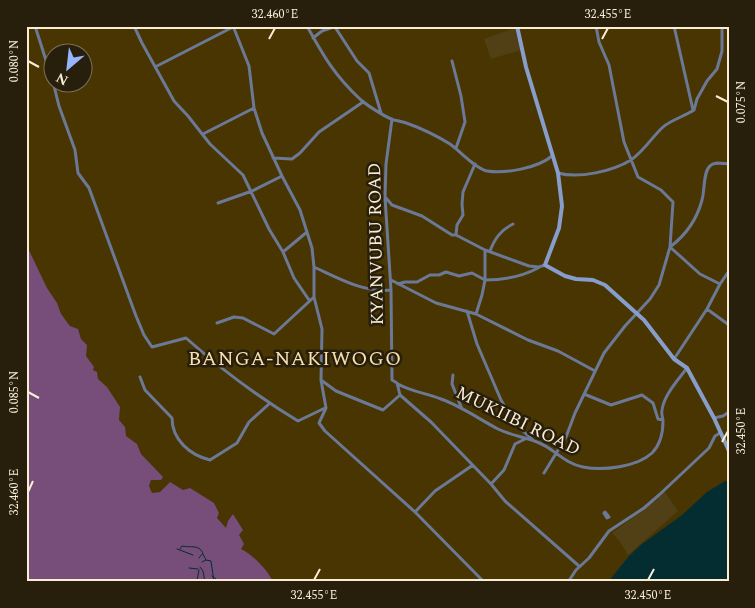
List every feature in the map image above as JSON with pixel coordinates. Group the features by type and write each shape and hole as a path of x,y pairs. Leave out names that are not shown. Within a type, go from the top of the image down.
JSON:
{"street":[{"path":"35,26 42,47"},
{"path":"134,26 174,101 210,144 243,175 269,229 283,252 294,278 309,300"},
{"path":"155,67 233,26 249,66 254,108 273,158 297,204 307,232 314,267 314,297 322,329 320,380 326,408 319,423 415,512 484,582"},
{"path":"308,26 318,48 338,77 363,102 392,119 424,130 456,148 484,171 509,171 536,166 547,161 552,156"},
{"path":"314,38 322,31 336,26 357,61 368,73 381,113"},
{"path":"517,26 526,67 558,173 562,206 561,221 545,265"},
{"path":"544,473 566,437 584,394 604,354 655,292 670,247 673,202 661,190 638,176 624,142 609,65 599,42 596,26"},
{"path":"674,26 694,110"},
{"path":"558,173 570,177 589,175 617,166 632,159 663,127 694,110 707,81 717,69 722,51 722,26"},
{"path":"452,62 461,96 464,122 456,148"},
{"path":"56,92 59,106 76,154 78,173 89,188 136,316 144,335 152,347 186,338 221,368 269,404 298,421 326,408"},
{"path":"273,158 292,159 300,153 318,132 363,102"},
{"path":"203,134 254,108"},
{"name":"KYANVUBU ROAD","path":"392,119 386,164 391,290 390,373 392,380 397,383 400,395"},
{"path":"670,247 685,233 697,215 707,170 710,165 714,163 729,164"},
{"path":"456,235 457,225 463,215 463,192 476,164"},
{"path":"218,203 252,191 282,176"},
{"path":"386,197 392,205 422,216 452,235 456,235 485,250 529,266 539,267"},
{"path":"490,251 493,242 502,230 513,224"},
{"path":"283,252 307,232"},
{"path":"670,247 700,274 720,284"},
{"path":"476,314 485,280 485,250"},
{"path":"397,284 417,282 429,275 439,275 446,272 459,276 472,273 485,280 498,280 522,275 545,265 565,276 594,280 605,286 644,320 674,359 687,368 714,418 729,451"},
{"path":"314,267 369,289 391,290"},
{"path":"674,359 729,271"},
{"path":"390,280 436,303 476,314 528,340 558,351 595,371"},
{"path":"217,323 234,316 243,318 274,334 314,297"},
{"path":"707,309 729,326"},
{"path":"467,311 477,344 501,400 516,425 534,441"},
{"name":"MUKIIBI ROAD","path":"397,383 408,390 440,399 462,409 500,430 534,441 569,462 584,467 612,468 646,458 654,451 662,433 663,420 661,411 672,388 687,368"},
{"path":"453,374 452,384 462,409"},
{"path":"140,377 145,390 172,418 172,428 181,443 197,457 210,460 237,443 249,422 269,404"},
{"path":"320,380 336,391 383,410 400,395 431,422 505,501 579,566"},
{"path":"584,394 611,405 642,395 653,403 658,419 663,420"},
{"path":"714,418 729,412"},
{"path":"568,582 579,566 589,558 608,530 644,508 709,448 715,436 720,433"},
{"path":"491,484 504,470 515,444 525,439"},
{"path":"415,512 435,491 473,465"}],"shaded area":[{"path":"515,28 521,50 491,59 484,39"},
{"path":"26,244 61,314 70,326 78,329 81,339 87,345 86,356 94,367 93,370 97,372 98,379 107,387 120,407 119,420 125,427 126,436 137,444 141,454 163,477 161,480 151,480 149,486 152,493 160,492 170,482 183,490 190,488 214,503 219,513 217,518 226,528 233,514 243,530 239,535 244,544 241,549 260,563 273,582 26,582"},
{"path":"664,491 678,511 628,555 619,540 612,533 657,500"}],"water":[{"path":"725,481 729,481 729,582 608,582 629,556 642,544 682,515 707,492"}],"waterway":[{"path":"180,549 182,546 199,548 203,553 199,558"},
{"path":"177,549 193,555"},
{"path":"203,554 206,560"},
{"path":"202,562 206,560 211,561 214,582"},
{"path":"200,567 203,571 205,582"},
{"path":"189,568 198,569"},
{"path":"197,581 199,570"},
{"path":"212,576 220,582"}],"district":[{"name":"BANGA-NAKIWOGO","path":"295,359"}]}
